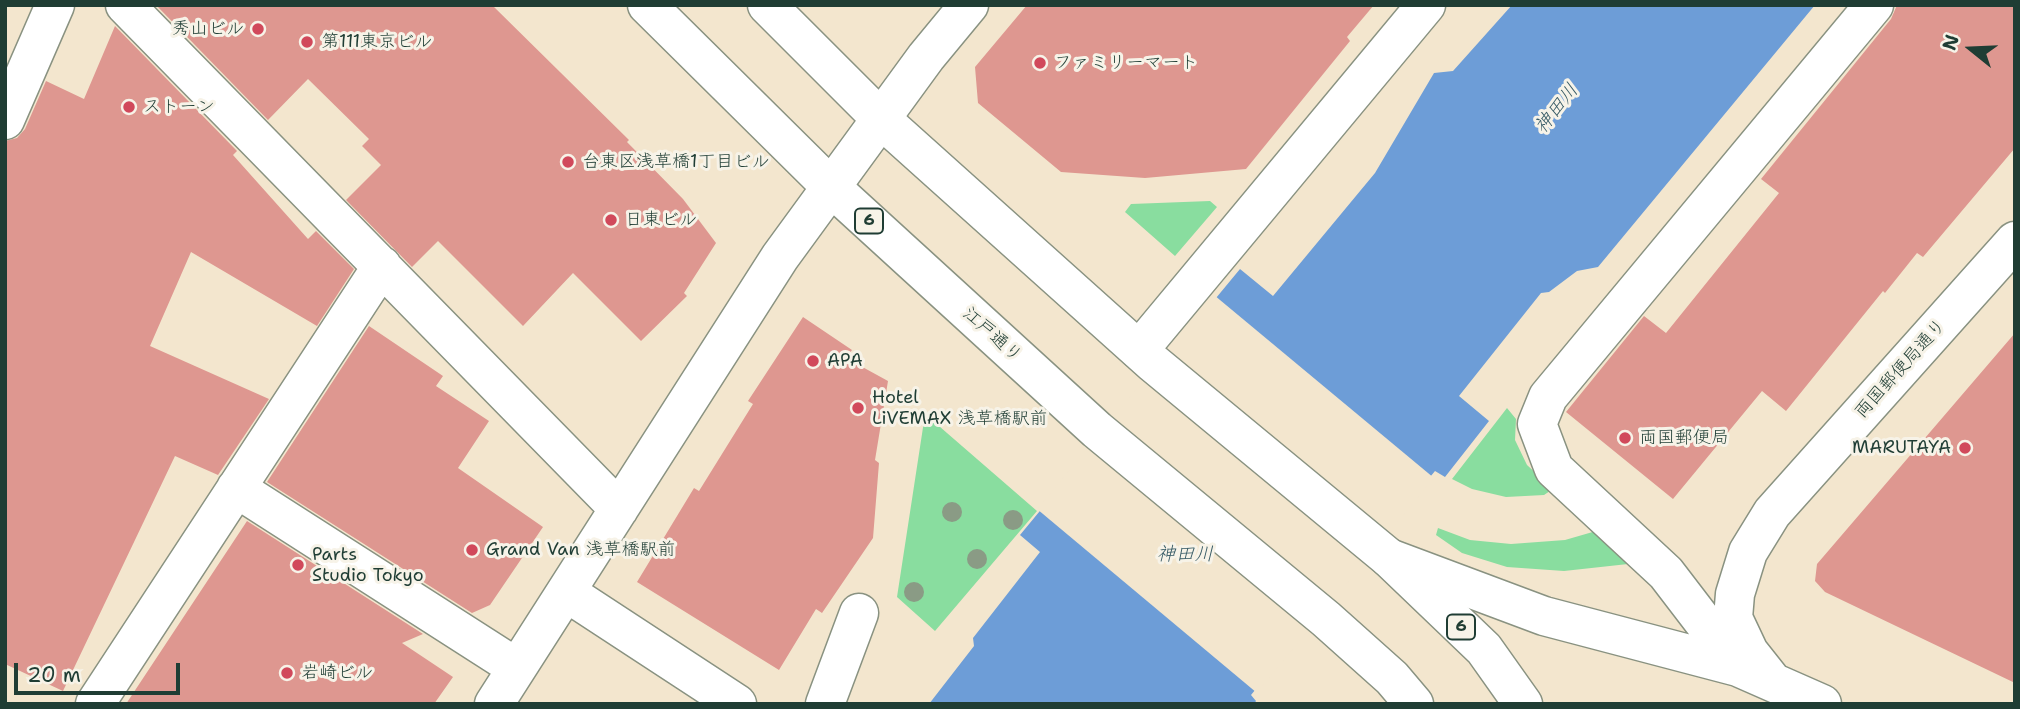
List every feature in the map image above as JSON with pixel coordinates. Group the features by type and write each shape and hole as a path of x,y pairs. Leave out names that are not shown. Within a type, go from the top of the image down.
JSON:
{"main road":[{"path":"5,120 55,5"},
{"path":"125,5 619,509"},
{"name":"江戸通り","path":"647,5 831,187 1097,430 1326,619 1392,678 1414,704"},
{"name":"6","path":"767,5 881,119 1146,357 1389,558 1484,649 1523,704"},
{"path":"494,704 780,257 926,57 969,5"},
{"path":"1146,357 1426,5"},
{"path":"1755,674 1666,573 1554,470 1537,424 1548,397 1874,5"},
{"name":"両国郵便局通り","path":"1755,674 1749,652 1734,618 1735,594 1748,552 1772,513 2015,241"},
{"path":"95,704 382,266"},
{"path":"236,488 517,668"},
{"path":"1389,558 1544,616 1755,674 1822,704"},
{"path":"566,592 737,704"},
{"path":"825,704 859,614"}],"green space":[{"path":"1210,201 1217,207 1175,256 1125,212 1131,204"},
{"path":"1507,408 1516,419 1515,440 1527,465 1553,489 1544,495 1506,497 1472,489 1452,479"},
{"path":"932,420 1037,511 935,631 897,597 924,421"},
{"path":"1438,528 1470,540 1511,544 1565,540 1603,529 1628,564 1564,571 1507,567 1462,553 1436,535"}],"water":[{"name":"神田川","path":"1512,5 1815,5 1598,267 1577,271 1549,292 1541,293 1459,396 1489,421 1445,477 1435,471 1251,695 1256,701 1254,704 929,704 974,646 973,638 1040,552 1020,535 1240,269 1273,296 1375,173 1434,73 1453,71"}],"pier":[{"path":"1214,295 1434,478 1257,693 1037,509"}],"building":[{"path":"156,5 492,5 629,140 627,142 683,199 716,243 684,293 687,296 641,341 573,273 523,326 438,241 412,267 346,200 381,165 362,146 369,139 308,79 268,120"},
{"path":"1027,5 1374,5 1347,37 1350,41 1246,169 1145,178 1061,172 978,103 975,67"},
{"path":"1897,5 2015,5 2015,148 1923,257 1917,253 1885,293 1883,291 1786,411 1762,391 1673,499 1566,412 1644,316 1666,333 1779,193 1761,179 1891,19"},
{"path":"115,26 237,151 233,155 308,239 316,231 354,269 317,326 191,252 150,346 269,399 218,475 175,456 63,691 5,664 5,141 17,138 25,129 46,81 84,99"},
{"path":"803,317 852,350 846,358 888,381 875,460 879,463 873,538 822,613 816,609 779,670 637,582 694,488 699,491 753,404 748,401"},
{"path":"369,326 443,376 436,386 489,421 458,468 543,527 490,605 472,613 267,482"},
{"name":"MARUTAYA","path":"2015,333 2015,683 1825,592 1815,581 1817,564"},
{"path":"247,521 423,634 402,643 453,677 434,704 126,704"}],"place":[{"name":"秀山ビル","path":"258,29"},
{"name":"第111東京ビル","path":"307,42"},
{"name":"ファミリーマート","path":"1040,63"},
{"name":"ストーン","path":"129,107"},
{"name":"台東区浅草橋1丁目ビル","path":"568,162"},
{"name":"日東ビル","path":"611,220"},
{"name":"APA","path":"813,361"},
{"name":"Hotel LiVEMAX 浅草橋駅前","path":"858,408"},
{"name":"両国郵便局","path":"1625,438"},
{"name":"MARUTAYA","path":"1965,448"},
{"name":"Grand Van 浅草橋駅前","path":"472,550"},
{"name":"Parts Studio Tokyo","path":"298,565"},
{"name":"岩崎ビル","path":"287,673"}]}
